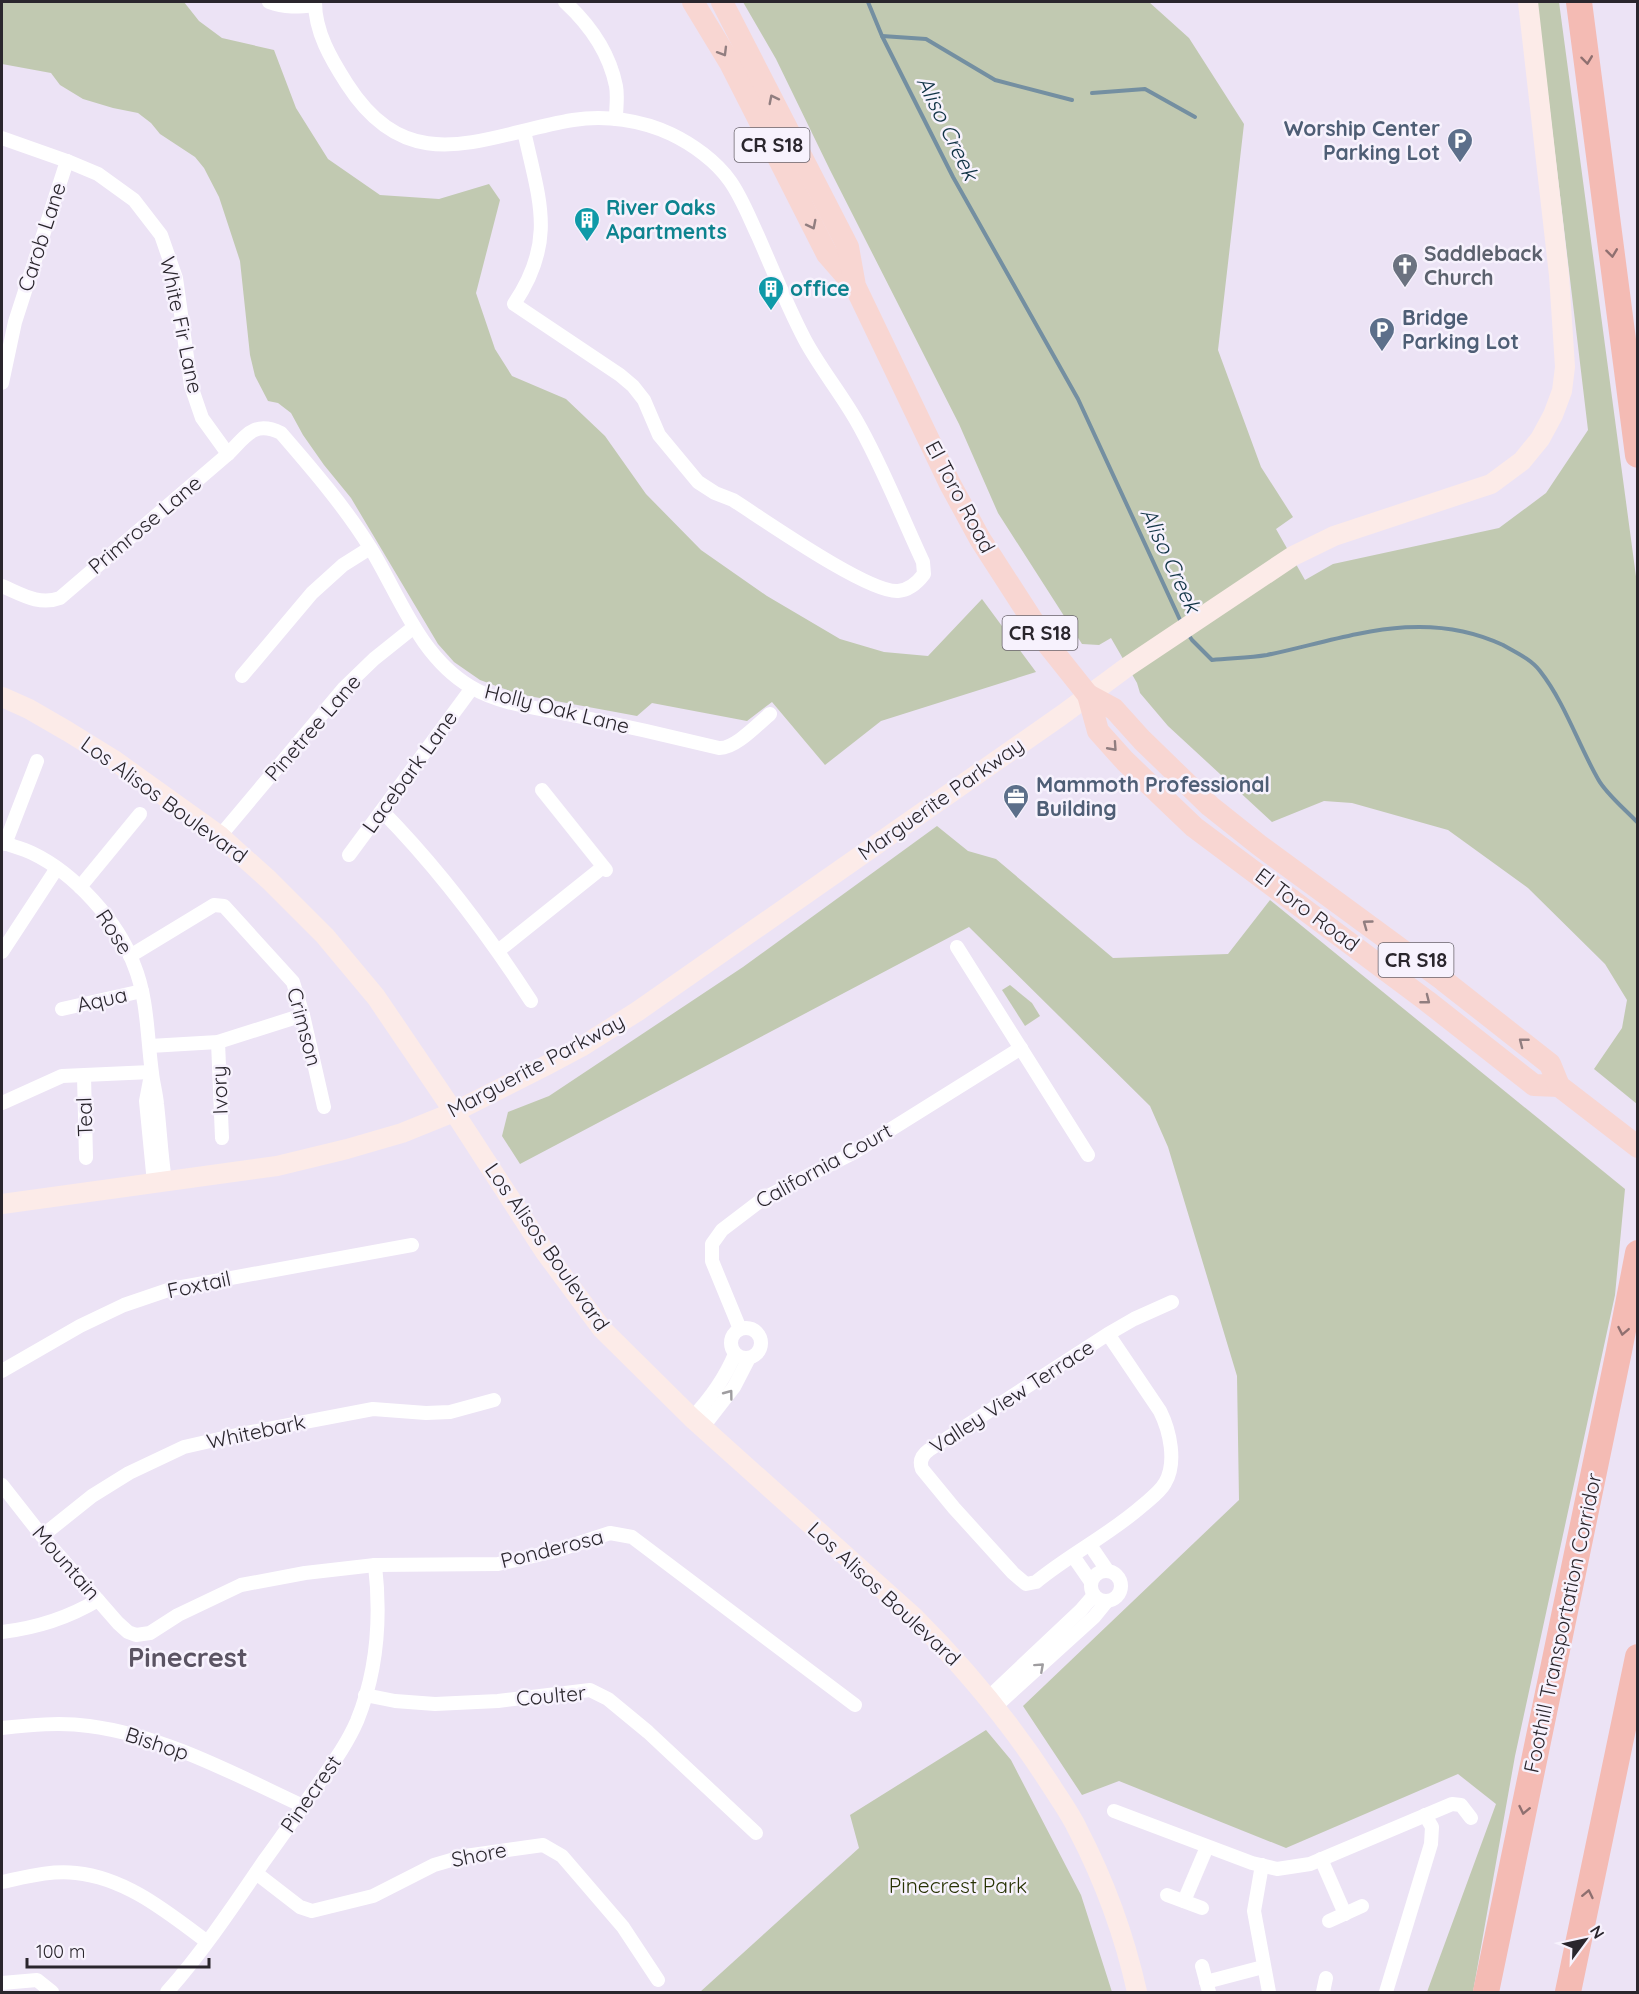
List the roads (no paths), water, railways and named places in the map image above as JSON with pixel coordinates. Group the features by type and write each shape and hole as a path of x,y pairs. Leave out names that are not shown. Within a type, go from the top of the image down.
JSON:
{"highway":[{"path":"1579,2 1638,455"},
{"name":"Foothill Transportation Corridor","path":"1486,1992 1638,1253"},
{"path":"1568,1992 1638,1657"}],"main road":[{"name":"El Toro Road","path":"693,2 730,63 827,254 855,286"},
{"name":"El Toro Road","path":"722,2 733,19 848,247 855,286 950,484 980,539 1049,646 1088,695 1114,709 1142,740 1210,806 1259,845 1443,980 1550,1064 1559,1086 1638,1147"},
{"name":"Marguerite Parkway","path":"2,1204 277,1166 402,1133 454,1112 581,1047 638,1011 1126,667 1293,556 1334,536 1491,484 1522,461 1540,439 1553,415 1562,391 1565,367 1558,275 1528,2"},
{"name":"Los Alisos Boulevard","path":"2,697 67,731 114,760 220,836 269,880 325,936 376,997 454,1112 544,1252 602,1329 698,1422 915,1618 992,1701 1035,1760 1078,1829 1108,1898 1130,1959 1137,1992"}],"street":[{"path":"269,2 283,7 297,8 315,3 318,26 331,59 359,102 390,131 428,144 448,146 573,120 616,119 656,129 686,142 710,160 729,180 743,203 806,341 856,420 924,568 924,573 914,585 899,591 891,590 838,568 733,501 698,482 659,435 644,400 633,387 620,375 514,304 525,287 537,259 542,234 542,211 524,131"},
{"path":"565,2 582,17 597,38 609,61 616,87 616,119"},
{"name":"White Fir Lane","path":"2,138 67,160 98,174 134,200 161,235 176,278 191,386 202,418 228,454"},
{"name":"Carob Lane","path":"2,383 15,322 67,160"},
{"name":"Primrose Lane","path":"2,586 37,600 48,602 60,598 250,433 259,428 270,428 281,434"},
{"name":"Holly Oak Lane","path":"281,434 331,491 370,548 414,627 442,666 472,688 503,700 719,748 733,745 770,714"},
{"path":"242,676 312,593 343,565 370,548"},
{"name":"Pinetree Lane","path":"220,836 344,688 374,659 414,627"},
{"name":"Lacebark Lane","path":"348,855 472,688"},
{"path":"3,843 37,761"},
{"path":"498,951 605,868 542,790"},
{"path":"382,811 455,892 531,1001"},
{"path":"80,887 140,814"},
{"name":"Rose","path":"3,843 32,853 57,868 80,887 101,909 120,936 130,956 142,991 150,1046 151,1072 146,1101 160,1182"},
{"path":"2,952 57,868"},
{"name":"Crimson","path":"130,956 214,905 224,906 289,977 298,994 324,1107"},
{"path":"957,947 1088,1155"},
{"name":"Aqua","path":"62,1009 142,991"},
{"path":"150,1046 218,1042 303,1015"},
{"name":"Ivory","path":"218,1042 222,1138"},
{"name":"California Court","path":"698,1422 734,1387 749,1358 759,1350 758,1335 750,1329 740,1329 712,1261 712,1244 722,1230 764,1198 853,1153 1021,1048"},
{"path":"2,1103 62,1076 151,1072"},
{"name":"Teal","path":"84,1076 86,1158"},
{"name":"Foxtail","path":"2,1371 80,1326 124,1305 171,1289 412,1245"},
{"name":"Valley View Terrace","path":"1108,1334 1165,1422 1170,1442 1169,1474 1159,1491 1118,1526 1033,1584 1022,1582 945,1498 922,1469 921,1461 925,1453 1108,1334 1172,1302"},
{"path":"740,1329 735,1332 731,1341 735,1354 741,1358 749,1358"},
{"path":"698,1422 735,1354"},
{"name":"Whitebark","path":"42,1536 92,1496 129,1473 184,1447 373,1409 426,1413 450,1412 494,1400"},
{"name":"Mountain","path":"2,1485 42,1536 118,1623 128,1632 136,1635"},
{"name":"Ponderosa","path":"136,1635 150,1633 178,1615 241,1586 305,1573 375,1565 498,1564 555,1551 610,1533 632,1538 855,1705"},
{"path":"992,1701 1094,1617 1107,1601 1116,1597 1121,1588 1119,1578 1107,1570 1090,1545"},
{"path":"1073,1556 1097,1598 1107,1601"},
{"name":"Pinecrest","path":"167,1992 207,1941 343,1749 357,1721 378,1637 375,1565"},
{"path":"992,1701 1081,1610 1097,1573 1107,1570"},
{"path":"2,1632 52,1622 80,1611 98,1600"},
{"name":"Coulter","path":"365,1695 395,1701 435,1704 498,1701 590,1689 608,1699 648,1732 756,1833"},
{"name":"Bishop","path":"2,1728 42,1724 88,1725 134,1735 181,1750 303,1806"},
{"path":"1114,1811 1277,1869 1303,1865 1321,1859 1452,1804 1461,1805 1471,1818"},
{"path":"1386,1992 1431,1844 1432,1827 1425,1815"},
{"name":"Shore","path":"256,1873 300,1906 312,1911 373,1896 434,1865 465,1856 543,1845 562,1856 623,1927 658,1980"},
{"path":"1184,1901 1208,1846"},
{"path":"1321,1859 1345,1914"},
{"path":"1262,1865 1254,1911 1269,1992"},
{"path":"2,1882 39,1874 75,1873 109,1879 155,1903 207,1941"},
{"path":"1167,1895 1202,1908"},
{"path":"1329,1921 1362,1906"},
{"path":"1202,1966 1207,1987 1263,1967"},
{"path":"1323,1992 1326,1978"},
{"path":"2,1983 37,1980 52,1992"}],"waterway":[{"name":"Aliso Creek","path":"868,2 882,36 953,177 1078,399 1181,622"},
{"path":"882,36 926,39 995,80 1072,100"},
{"path":"1092,93 1145,89 1195,117"},
{"name":"Aliso Creek","path":"1188,634 1212,660 1267,655 1355,634 1414,627 1443,628 1473,634 1503,645 1528,659 1540,671 1557,696 1602,785 1638,823"}],"place":[{"name":"Worship Center Parking Lot","path":"1460,164"},
{"name":"River Oaks Apartments","path":"587,243"},
{"name":"Saddleback Church","path":"1405,289"},
{"name":"office","path":"771,312"},
{"name":"Bridge Parking Lot","path":"1382,353"},
{"name":"Mammoth Professional Building","path":"1016,820"}],"district":[{"name":"Pinecrest","path":"188,1658"}],"park label":[{"name":"Pinecrest Park","path":"958,1886"}]}
